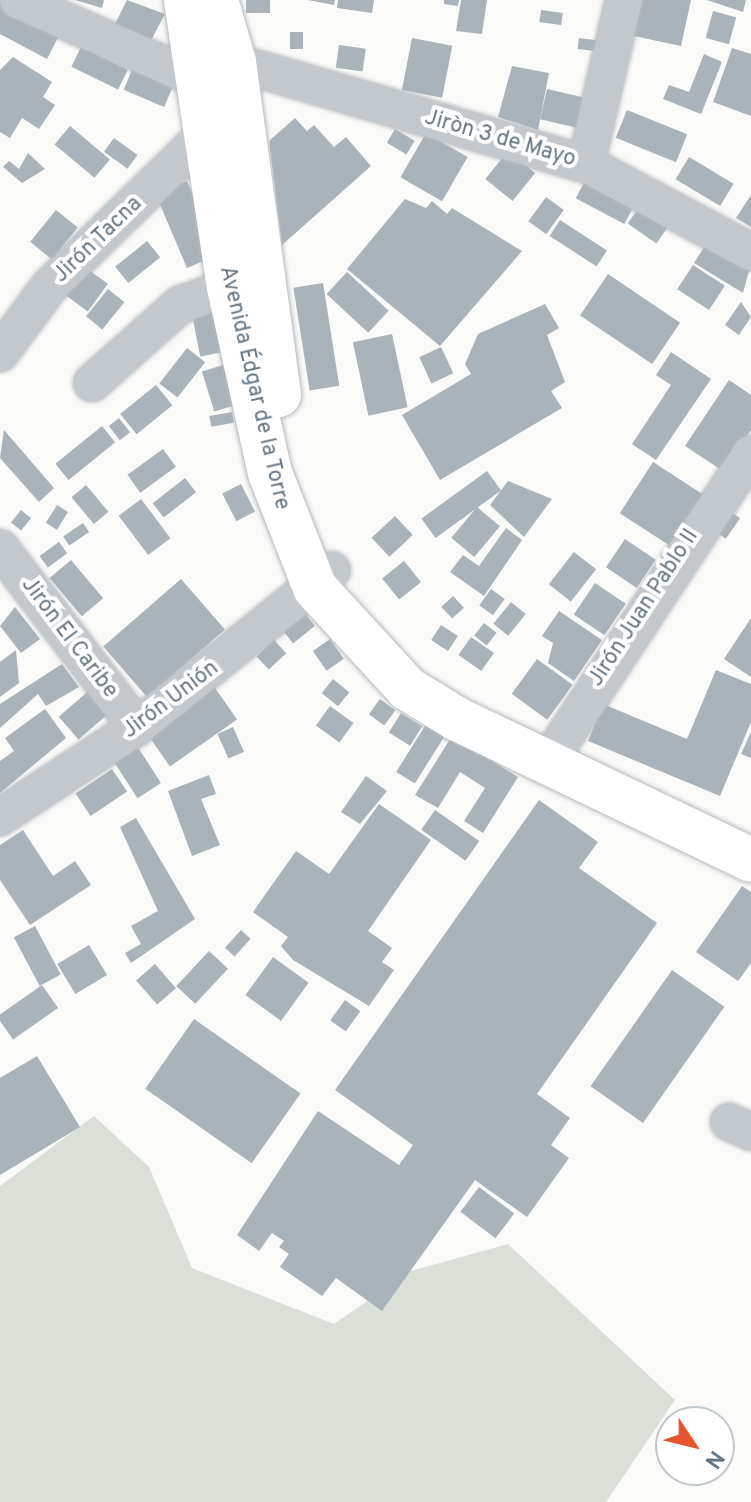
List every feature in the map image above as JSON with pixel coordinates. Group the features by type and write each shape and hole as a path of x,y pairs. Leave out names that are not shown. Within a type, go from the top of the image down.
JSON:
{"highway":[{"name":"Avenida Édgar de la Torre","path":"186,0 219,72 205,135 229,287 270,473 324,579 437,683 550,754 751,860"},
{"name":"Avenida Édgar de la Torre","path":"216,0 219,72 285,441 324,579"},
{"name":"Avenida Édgar de la Torre","path":"550,754 751,831"}],"street":[{"name":"Jiròn 3 de Mayo","path":"18,0 219,72 586,164 751,252"},
{"path":"586,164 624,0"},
{"name":"Jirón Tacna","path":"0,353 49,287 205,135"},
{"path":"92,383 180,305 229,287"},
{"name":"Jirón Juan Pablo II","path":"550,754 751,454"},
{"name":"Jirón El Caribe","path":"0,548 137,727"},
{"name":"Jirón Unión","path":"0,817 137,727 324,579"}],"shaded area":[{"path":"94,1116 149,1167 192,1268 334,1324 411,1271 508,1244 675,1400 671,1406 655,1406 655,1430 606,1502 0,1502 0,1186"}],"building":[{"path":"0,0 61,32 47,59 0,34"},
{"path":"75,0 104,0 102,8"},
{"path":"127,0 165,14 148,46 113,28"},
{"path":"246,0 270,0 270,13 246,13"},
{"path":"308,0 335,0 334,5"},
{"path":"338,0 374,0 372,13 337,8"},
{"path":"444,0 459,0 458,6 444,4"},
{"path":"461,0 487,0 482,34 456,31"},
{"path":"637,0 691,0 681,46 629,35"},
{"path":"707,0 746,0 743,12"},
{"path":"541,10 563,13 561,25 539,22"},
{"path":"713,11 736,17 729,44 706,38"},
{"path":"290,32 303,32 303,49 290,49"},
{"path":"412,38 452,46 442,98 402,90"},
{"path":"579,38 603,41 601,52 578,49"},
{"path":"339,45 366,49 363,72 336,68"},
{"path":"81,47 128,70 118,90 71,67"},
{"path":"732,48 751,54 751,116 713,102"},
{"path":"704,54 722,62 701,114 663,99 669,85 689,92"},
{"path":"13,57 52,82 43,97 55,105 39,129 22,118 10,138 0,132 0,70"},
{"path":"135,63 176,80 164,107 124,90"},
{"path":"512,66 549,73 538,130 498,117"},
{"path":"547,89 586,98 579,128 540,119"},
{"path":"627,110 687,134 676,162 616,138"},
{"path":"295,118 307,131 314,125 334,147 346,137 371,166 282,245 269,141"},
{"path":"70,126 110,159 94,178 55,144"},
{"path":"395,129 415,141 406,155 387,143"},
{"path":"426,133 468,157 442,201 400,177"},
{"path":"114,138 137,155 127,169 104,152"},
{"path":"508,151 535,173 513,201 485,179"},
{"path":"28,153 45,169 22,183 3,167 9,161 19,169"},
{"path":"689,157 734,184 720,206 676,179"},
{"path":"587,177 636,203 624,224 576,198"},
{"path":"187,181 218,255 187,268 156,194"},
{"path":"751,195 751,227 736,218"},
{"path":"546,197 564,210 546,234 528,221"},
{"path":"405,199 426,208 432,201 447,214 452,208 522,251 440,346 347,269"},
{"path":"642,203 671,223 656,244 628,223"},
{"path":"56,210 78,228 52,259 30,242"},
{"path":"560,220 607,250 597,266 550,236"},
{"path":"710,238 751,263 743,293 694,263"},
{"path":"147,241 160,257 128,283 115,267"},
{"path":"693,265 725,286 709,310 677,289"},
{"path":"86,268 108,284 88,311 66,296"},
{"path":"347,272 389,311 368,333 327,294"},
{"path":"608,274 680,323 652,364 580,315"},
{"path":"323,283 339,386 310,390 293,288"},
{"path":"108,289 124,302 102,329 86,316"},
{"path":"741,302 751,317 739,335 725,325"},
{"path":"545,304 559,328 547,335 565,382 551,391 562,408 440,480 402,415 471,374 465,364 478,334"},
{"path":"214,312 222,352 200,356 192,316"},
{"path":"392,334 408,407 368,416 353,342"},
{"path":"441,347 453,373 432,383 419,357"},
{"path":"187,348 205,362 177,398 159,383"},
{"path":"671,352 711,379 656,460 632,444 671,385 656,375"},
{"path":"223,365 235,405 214,412 202,371"},
{"path":"729,380 751,395 751,430 723,471 685,446"},
{"path":"156,385 172,405 137,434 120,414"},
{"path":"232,412 234,423 211,427 209,416"},
{"path":"119,418 130,432 120,440 109,426"},
{"path":"102,426 115,442 69,480 55,464"},
{"path":"4,430 54,488 39,502 0,458"},
{"path":"163,449 176,467 140,493 127,475"},
{"path":"653,462 705,496 672,547 620,513"},
{"path":"487,471 501,490 436,538 421,519"},
{"path":"185,478 196,492 164,517 153,503"},
{"path":"508,481 552,499 524,537 490,505"},
{"path":"241,484 255,512 236,521 222,494"},
{"path":"86,485 108,512 94,524 71,497"},
{"path":"141,499 170,538 148,555 119,516"},
{"path":"57,505 68,512 57,530 46,523"},
{"path":"477,507 500,526 474,557 451,538"},
{"path":"727,509 740,518 726,539 713,529"},
{"path":"21,510 31,518 21,531 11,522"},
{"path":"395,516 413,535 389,557 372,538"},
{"path":"83,523 89,532 69,546 63,536"},
{"path":"506,528 522,540 484,596 450,572 463,555 479,566"},
{"path":"625,539 656,560 637,588 606,567"},
{"path":"59,542 67,553 48,567 40,556"},
{"path":"574,552 596,569 571,602 549,584"},
{"path":"71,560 103,598 82,616 50,578"},
{"path":"404,561 421,582 399,600 382,579"},
{"path":"181,579 225,630 147,697 103,647"},
{"path":"595,583 626,604 604,635 574,615"},
{"path":"491,589 505,599 493,615 479,605"},
{"path":"453,596 464,608 452,619 441,607"},
{"path":"511,602 526,614 508,636 493,624"},
{"path":"15,607 40,639 21,653 0,626"},
{"path":"303,611 315,626 293,643 281,629"},
{"path":"559,611 602,640 574,681 548,663 553,643 542,636"},
{"path":"751,618 751,677 724,659"},
{"path":"484,623 497,633 487,645 474,636"},
{"path":"441,625 458,636 448,651 431,640"},
{"path":"471,637 494,653 481,671 458,655"},
{"path":"330,639 344,659 327,671 313,651"},
{"path":"274,640 286,653 269,670 256,656"},
{"path":"16,650 19,683 0,697 0,662"},
{"path":"537,659 573,685 547,720 512,694"},
{"path":"62,664 79,687 46,706 38,694 0,728 0,704"},
{"path":"716,670 751,684 751,722 720,796 588,741 603,704 687,739"},
{"path":"333,679 349,692 338,706 322,693"},
{"path":"213,685 237,719 170,766 146,732"},
{"path":"92,688 112,711 78,740 59,717"},
{"path":"380,699 395,710 384,726 369,714"},
{"path":"330,706 353,723 339,742 316,725"},
{"path":"45,709 66,738 0,793 0,761 14,751 5,738"},
{"path":"401,713 422,726 410,746 389,733"},
{"path":"428,721 447,733 415,784 396,772"},
{"path":"233,727 244,752 228,759 217,734"},
{"path":"751,732 751,758 741,754"},
{"path":"452,736 518,777 483,833 464,821 485,788 460,772 438,808 415,795"},
{"path":"137,746 161,783 137,798 114,761"},
{"path":"112,769 127,791 91,816 76,794"},
{"path":"209,775 216,794 201,799 220,845 192,856 168,791"},
{"path":"366,776 387,791 360,824 341,812"},
{"path":"539,800 598,842 579,868 657,923 537,1094 570,1118 551,1145 569,1158 527,1217 475,1180 382,1311 336,1278 322,1296 280,1267 289,1254 279,1247 284,1241 272,1233 259,1251 237,1235 318,1111 399,1165 413,1145 335,1090"},
{"path":"379,804 431,840 368,931 392,948 382,962 394,970 369,1006 293,960 281,946 288,937 253,912 296,851 329,874"},
{"path":"435,810 479,841 465,861 421,830"},
{"path":"136,818 195,919 131,963 125,953 141,944 131,926 158,911 120,827"},
{"path":"23,830 53,876 75,861 91,885 30,925 0,880 0,845"},
{"path":"742,886 751,892 751,963 738,981 696,952"},
{"path":"35,926 61,975 40,986 14,937"},
{"path":"241,930 251,939 235,957 225,948"},
{"path":"89,945 107,975 75,994 57,964"},
{"path":"209,951 228,969 195,1004 176,986"},
{"path":"273,957 309,983 281,1021 245,995"},
{"path":"155,964 176,988 157,1005 136,980"},
{"path":"672,970 724,1007 643,1123 591,1086"},
{"path":"42,985 58,1008 13,1039 0,1021 0,1014"},
{"path":"345,1000 360,1011 346,1031 330,1020"},
{"path":"194,1019 300,1094 252,1163 145,1089"},
{"path":"37,1056 80,1127 0,1175 0,1078"},
{"path":"479,1187 514,1213 495,1238 460,1212"}]}
